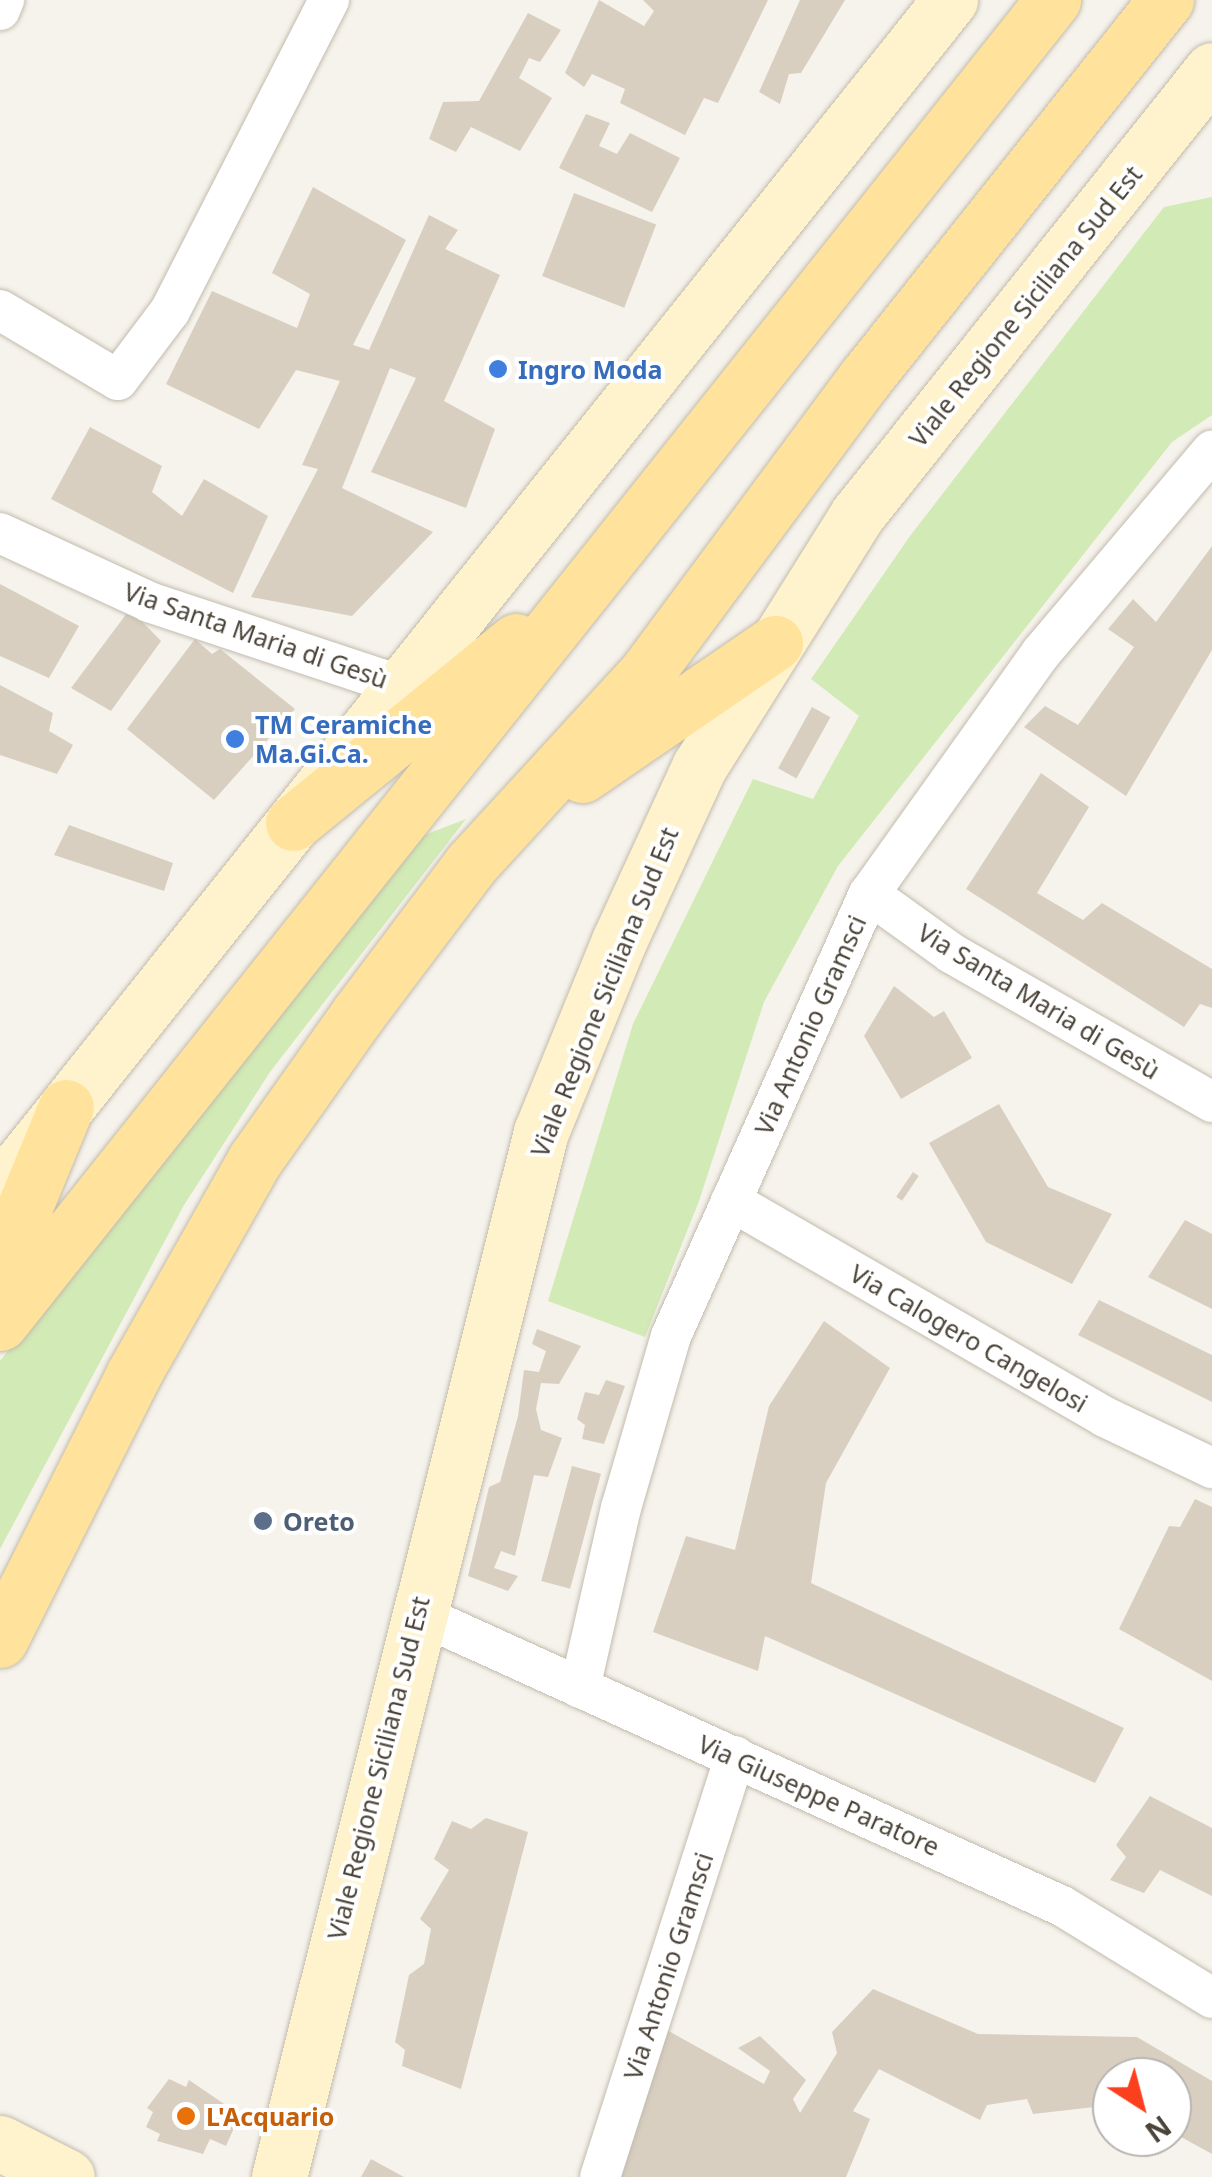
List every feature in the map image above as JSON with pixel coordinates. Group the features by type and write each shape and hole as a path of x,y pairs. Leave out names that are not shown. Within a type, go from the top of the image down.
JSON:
{"main road":[{"path":"0,1323 1053,0"},
{"path":"0,1640 133,1375 254,1161 471,864 646,673 866,377 1166,0"},
{"path":"293,823 599,572"},
{"path":"471,864 601,759 775,642"},
{"path":"0,1267 66,1107"}],"street":[{"path":"0,10 4,0"},
{"path":"0,310 118,380 170,311 329,0"},
{"path":"0,1190 950,0"},
{"name":"Viale Regione Siciliana Sud Est","path":"278,2177 416,1612 541,1132 699,767 858,515 1208,89"},
{"name":"Via Antonio Gramsci","path":"580,1688 621,1508 671,1336 869,894 1041,653 1212,451"},
{"name":"Via Santa Maria di Gesù","path":"0,533 149,602 402,686"},
{"name":"Via Santa Maria di Gesù","path":"869,894 951,953 1212,1102"},
{"name":"Via Calogero Cangelosi","path":"731,1200 1105,1417 1212,1468"},
{"name":"Via Giuseppe Paratore","path":"416,1612 1062,1906 1212,1998"},
{"name":"Via Antonio Gramsci","path":"600,2177 735,1756"},
{"path":"0,2143 66,2177"}],"green space":[{"path":"1212,197 1212,415 1172,442 838,866 764,1002 699,1201 645,1337 548,1301 633,1024 753,779 813,799 859,716 811,679 910,536 1164,207"},
{"path":"466,819 270,1072 184,1205 0,1549 0,1361 409,841"}],"building":[{"path":"599,0 644,26 654,11 643,0 768,0 718,103 704,98 685,135 620,103 625,89 592,74 584,87 565,73"},
{"path":"800,0 845,0 801,73 789,74 780,104 759,92"},
{"path":"528,13 561,30 540,62 529,58 519,78 552,98 520,151 471,127 456,152 429,139 443,102 479,101"},
{"path":"586,114 610,123 599,146 617,154 630,133 680,158 652,212 559,168"},
{"path":"313,187 406,240 353,345 369,350 429,215 458,230 445,249 500,275 444,401 495,429 466,508 371,472 416,378 390,368 342,488 433,532 352,616 251,597 318,469 302,465 340,381 296,370 259,429 166,384 212,291 297,328 310,294 272,273"},
{"path":"574,193 656,225 624,308 542,276"},
{"path":"90,427 162,466 152,492 182,516 204,479 268,516 233,593 51,499"},
{"path":"1212,546 1212,650 1126,796 1024,727 1045,706 1078,725 1134,647 1108,629 1133,599 1156,622"},
{"path":"0,584 79,626 49,678 0,656"},
{"path":"130,609 161,641 111,711 71,688"},
{"path":"195,639 212,654 220,649 295,709 214,800 127,729"},
{"path":"0,685 53,713 49,731 73,745 57,774 0,755"},
{"path":"812,707 830,717 796,778 778,768"},
{"path":"1041,773 1089,807 1037,893 1083,920 1102,903 1212,969 1212,1008 1200,1004 1184,1027 966,889"},
{"path":"69,825 173,863 164,891 54,855"},
{"path":"894,986 934,1017 944,1011 972,1058 901,1099 864,1036"},
{"path":"999,1104 1048,1187 1112,1214 1072,1284 986,1242 929,1143"},
{"path":"913,1172 919,1176 902,1201 896,1197"},
{"path":"1185,1220 1212,1234 1212,1309 1148,1277"},
{"path":"1099,1300 1212,1355 1212,1402 1078,1335"},
{"path":"824,1321 890,1368 826,1483 811,1583 1124,1728 1095,1783 765,1636 758,1671 653,1632 686,1536 735,1550 769,1406"},
{"path":"537,1329 581,1346 559,1384 541,1383 536,1409 541,1430 562,1438 548,1477 534,1475 515,1556 501,1551 494,1568 518,1576 508,1591 468,1576 489,1487 500,1482 518,1416 524,1370 539,1372 546,1351 532,1344"},
{"path":"606,1380 625,1386 604,1444 582,1439 585,1425 577,1419 585,1392 599,1395"},
{"path":"572,1466 601,1474 570,1589 541,1581"},
{"path":"1195,1499 1212,1507 1212,1681 1119,1629 1169,1526 1180,1527"},
{"path":"1150,1796 1212,1828 1212,1896 1160,1870 1144,1893 1110,1880 1126,1857 1116,1845"},
{"path":"486,1818 528,1832 461,2089 402,2066 405,2050 395,2042 409,1975 424,1964 431,1929 420,1919 449,1870 434,1859 452,1821 471,1829"},
{"path":"873,1989 978,2034 1137,2037 1171,2057 1092,2057 1092,2107 1033,2114 1027,2099 987,2105 980,2120 879,2069 853,2111 870,2119 846,2177 618,2177 665,2029 764,2084 770,2071 738,2048 760,2036 806,2080 793,2099 800,2113 837,2053 832,2032"},
{"path":"1192,2069 1212,2081 1212,2154 1192,2143"},
{"name":"L'Acquario","path":"169,2079 186,2087 189,2080 227,2106 220,2121 234,2128 226,2146 210,2139 203,2154 157,2141 160,2134 146,2127 153,2112 147,2108"},
{"path":"371,2159 404,2177 361,2177"}],"place":[{"name":"Ingro Moda","path":"498,369"},
{"name":"TM Ceramiche Ma.Gi.Ca.","path":"235,739"},
{"name":"Oreto","path":"263,1521"},
{"name":"L'Acquario","path":"186,2116"}]}
